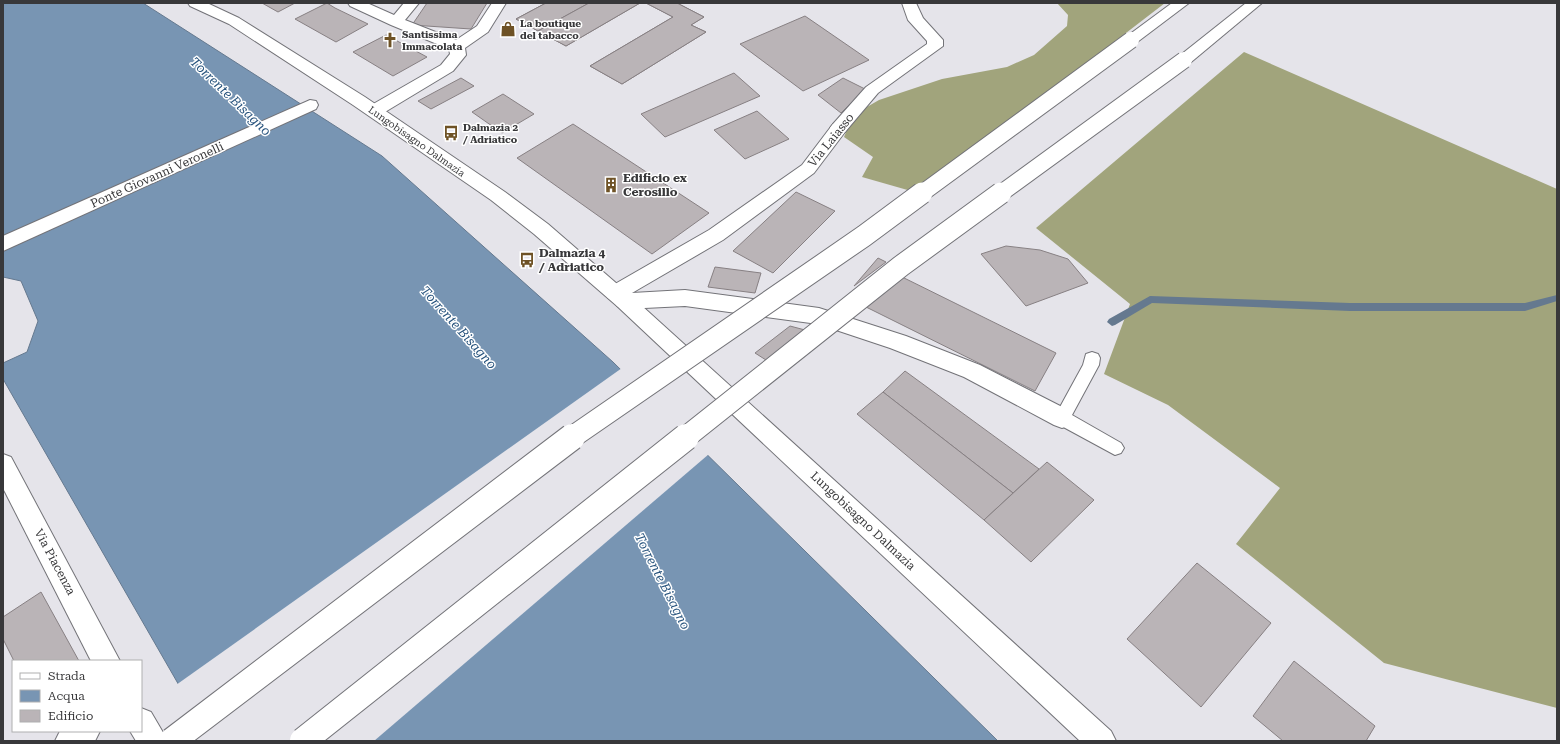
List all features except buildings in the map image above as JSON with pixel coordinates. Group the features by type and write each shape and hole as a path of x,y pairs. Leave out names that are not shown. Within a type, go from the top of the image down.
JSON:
{"main road":[{"name":"Lungobisagno Dalmazia","path":"195,3 234,21 374,110 535,224 619,297 1101,741"},
{"path":"355,3 396,22 457,46"},
{"path":"396,22 412,3"},
{"path":"457,46 483,29 499,3"},
{"name":"Via Laiasso","path":"619,297 716,235 808,169 839,128 872,90 935,46 935,40 916,20 909,3"},
{"path":"172,741 559,446 864,236 1182,3"},
{"path":"303,741 901,266 1184,60 1255,3"},
{"path":"374,110 447,68 458,55 457,46"},
{"name":"Ponte Giovanni Veronelli","path":"3,244 310,105"},
{"path":"619,297 685,298 819,316 898,342 972,371 1062,418"},
{"name":"Via Piacenza","path":"3,464 105,660"},
{"path":"142,724 153,741"},
{"path":"70,741 84,732"}],"lane":[{"path":"1092,358 1091,365 1062,418 1084,429 1115,448"}],"green space":[{"path":"1057,3 1165,3 918,193 862,177 873,157 844,137 853,115 879,100 942,79 1007,67 1034,55 1067,26 1068,15"},
{"path":"1244,52 1557,189 1557,708 1384,663 1236,544 1280,488 1168,405 1104,374 1130,304 1036,228"}],"water":[{"name":"Torrente Bisagno","path":"3,3 143,3 382,156 613,362 998,741 211,741 3,379 3,363 27,352 38,321 21,281 3,277"}],"pier":[{"path":"622,368 709,454 374,741 208,741 176,685"}],"waterway":[{"path":"1112,322 1150,299 1350,307 1525,307 1557,298"}],"place":[{"name":"La boutique del tabacco","path":"508,29"},
{"name":"Santissima Immacolata","path":"390,40"},
{"name":"Dalmazia 2 / Adriatico","path":"451,133"},
{"name":"Edificio ex Cerosillo","path":"611,185"},
{"name":"Dalmazia 4 / Adriatico","path":"527,260"}]}
